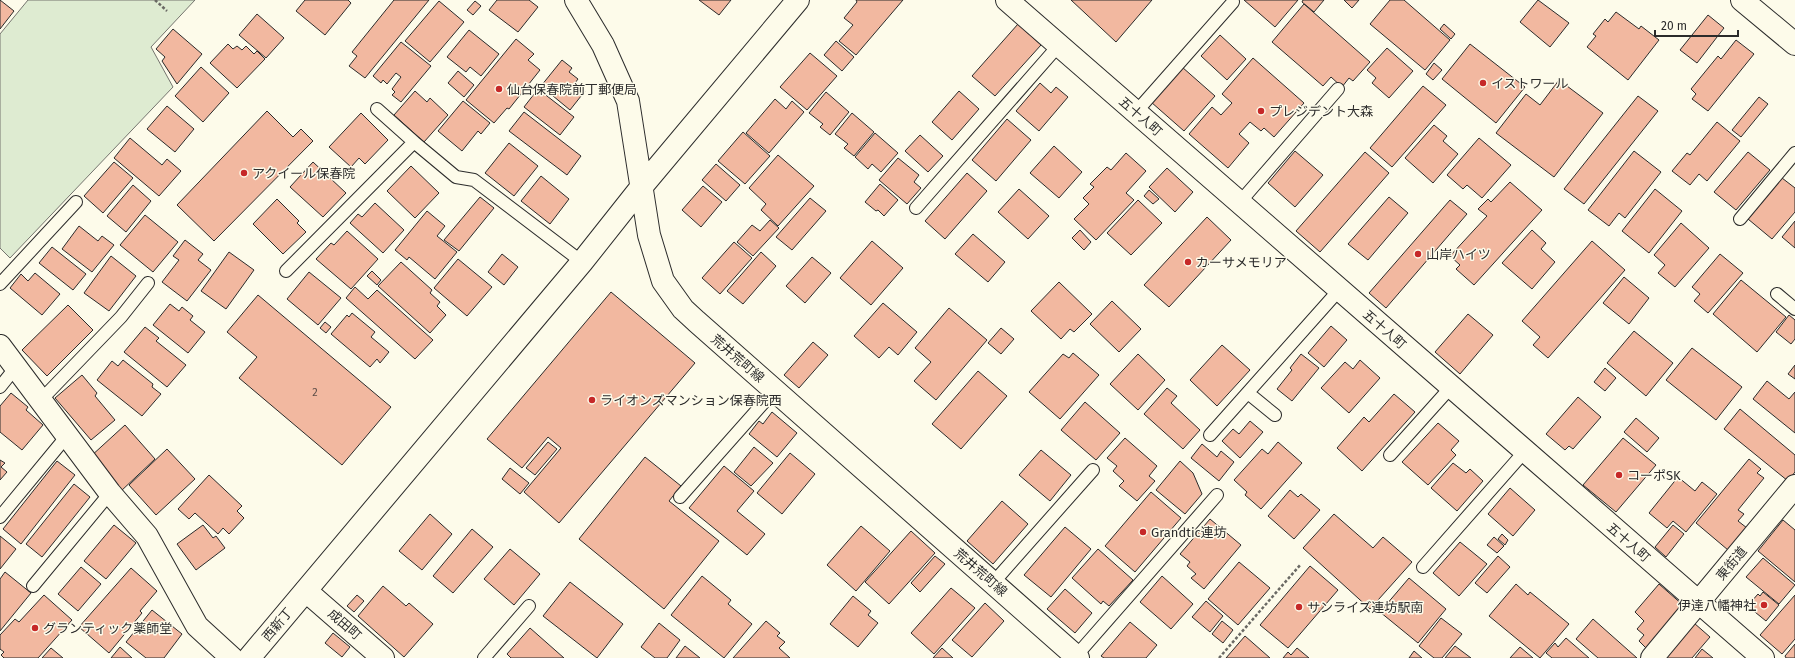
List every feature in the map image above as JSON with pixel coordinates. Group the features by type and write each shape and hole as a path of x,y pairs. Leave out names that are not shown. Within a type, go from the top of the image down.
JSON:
{"street":[{"name":"荒井荒町線","path":"576,0 603,45 628,101 643,184 649,235 663,281 683,309 1077,657"},
{"name":"西新丁","path":"249,658 582,262 643,184 798,0"},
{"name":"五十人町","path":"1007,0 1763,658"},
{"path":"1742,0 1795,44"},
{"path":"0,346 66,437 110,493 147,536 197,626 232,658"},
{"name":"東街道","path":"1652,658 1795,486"},
{"name":"成田町","path":"306,591 383,658"}],"lane":[{"path":"1136,112 1233,2"},
{"path":"916,208 1059,45"},
{"path":"1240,202 1338,89"},
{"path":"377,109 456,177 474,180 582,262"},
{"path":"286,271 414,142"},
{"path":"1740,219 1795,152"},
{"path":"0,284 76,202"},
{"path":"40,401 121,317 148,284"},
{"path":"1210,435 1340,289"},
{"path":"1777,294 1795,309"},
{"path":"0,387 16,367"},
{"path":"1390,455 1451,386"},
{"path":"680,498 774,390"},
{"path":"1248,393 1275,414"},
{"path":"0,517 66,437"},
{"path":"1423,567 1525,451"},
{"path":"993,583 1093,470"},
{"path":"34,586 110,493"},
{"path":"1077,657 1217,495"},
{"path":"484,658 529,606"}],"path":[{"path":"155,0 167,11"},
{"path":"1219,658 1301,564"}],"green space":[{"path":"28,0 195,0 151,47 173,87 10,258 0,248 0,34"}],"building":[{"path":"0,0 14,11 0,29"},
{"path":"305,0 348,0 351,3 325,35 296,11"},
{"path":"394,0 429,0 365,78 349,66 357,56 352,52"},
{"path":"497,0 529,0 538,7 518,32 489,10"},
{"path":"699,0 731,0 719,15"},
{"path":"856,0 903,0 856,55 839,41 853,25 844,18 857,2"},
{"path":"1071,0 1152,0 1116,42"},
{"path":"1244,0 1298,0 1275,27"},
{"path":"1303,0 1324,0 1314,12 1302,2"},
{"path":"1344,0 1359,0 1352,8"},
{"path":"1390,0 1404,0 1450,40 1425,70 1370,24"},
{"path":"1538,0 1569,23 1550,47 1520,22"},
{"path":"439,1 464,22 430,62 405,41"},
{"path":"475,1 481,6 473,15 467,10"},
{"path":"1304,4 1370,62 1353,81 1349,78 1342,87 1331,77 1323,86 1272,42"},
{"path":"1616,12 1639,29 1641,26 1659,40 1628,80 1587,47 1596,36 1593,34 1605,19 1608,22"},
{"path":"257,14 284,38 266,58 239,35"},
{"path":"1708,15 1724,28 1697,63 1680,50"},
{"path":"1018,24 1041,45 995,96 972,76"},
{"path":"1444,24 1455,34 1451,39 1440,29"},
{"path":"173,29 202,54 177,84 162,61 165,57 156,49"},
{"path":"469,30 499,54 481,76 470,67 466,72 447,57"},
{"path":"1220,35 1246,59 1227,80 1201,56"},
{"path":"516,39 534,54 528,60 540,70 509,109 507,108 494,123 466,100"},
{"path":"1736,40 1754,54 1708,111 1692,99 1696,94 1691,89 1718,56 1721,59"},
{"path":"836,41 854,57 842,71 824,55"},
{"path":"401,42 431,66 401,102 392,95 395,92 392,89 401,77 396,73 387,84 383,80 381,83 373,76"},
{"path":"228,44 233,49 237,46 242,50 246,46 254,54 257,51 265,59 237,88 210,63"},
{"name":"イストワール","path":"1470,44 1525,87 1496,123 1442,79"},
{"path":"1387,48 1413,71 1389,98 1372,83 1376,78 1367,70"},
{"path":"810,53 837,76 807,110 780,87"},
{"name":"プレジデント大森","path":"1253,58 1304,103 1274,137 1264,128 1261,131 1250,122 1239,134 1249,143 1228,168 1189,134 1212,107 1221,115 1232,103 1222,94"},
{"path":"562,60 572,68 569,72 578,79 575,83 585,91 570,110 541,86"},
{"path":"1434,63 1442,70 1433,80 1426,74"},
{"path":"201,67 229,93 203,122 175,96"},
{"path":"1182,67 1215,96 1184,131 1151,102"},
{"path":"458,71 474,85 464,97 448,83"},
{"path":"1559,80 1603,113 1554,177 1496,133 1526,94 1540,105"},
{"path":"1040,83 1051,93 1056,87 1068,97 1039,131 1016,111"},
{"path":"1423,86 1446,105 1392,167 1370,148"},
{"path":"538,89 574,117 560,135 524,107"},
{"path":"415,91 427,102 430,98 448,115 424,142 394,115"},
{"path":"959,91 979,109 952,140 932,122"},
{"path":"826,92 849,112 830,135 820,127 823,124 809,113"},
{"path":"1638,96 1658,111 1584,204 1564,189"},
{"path":"1759,97 1768,104 1741,137 1732,130"},
{"path":"775,99 786,109 792,101 804,112 769,153 746,133"},
{"path":"463,101 490,123 481,134 478,131 462,151 438,131"},
{"path":"167,106 194,129 175,152 147,129"},
{"name":"アクイール保春院","path":"267,111 293,137 301,129 313,141 214,241 177,205"},
{"path":"524,112 581,156 567,175 509,131"},
{"path":"361,113 388,140 365,164 359,158 351,167 329,147"},
{"path":"852,113 874,132 854,156 844,148 848,144 835,134"},
{"path":"1007,119 1031,140 996,181 972,160"},
{"path":"1717,122 1740,141 1707,181 1699,174 1690,185 1672,171 1687,153 1690,155"},
{"path":"1434,125 1447,136 1443,141 1458,154 1433,183 1405,158"},
{"path":"743,132 770,156 745,184 718,161"},
{"path":"875,133 898,153 881,172 872,164 868,169 855,157"},
{"path":"920,135 943,156 928,172 905,151"},
{"path":"130,138 162,165 167,159 181,171 159,196 114,158"},
{"path":"1479,138 1511,165 1482,198 1467,185 1463,189 1447,175"},
{"path":"509,143 538,166 514,196 485,173"},
{"path":"1054,146 1082,172 1059,198 1030,173"},
{"path":"1295,151 1323,175 1295,207 1268,183"},
{"path":"1634,151 1661,172 1625,218 1619,213 1609,226 1588,210"},
{"path":"1365,152 1389,173 1320,252 1296,231"},
{"path":"1748,152 1770,170 1736,210 1714,192"},
{"path":"1126,153 1146,171 1126,193 1134,200 1096,240 1074,219 1089,204 1083,198 1094,187 1090,184 1107,167 1111,170"},
{"path":"778,155 814,186 778,226 761,210 766,204 749,188"},
{"path":"898,158 919,175 914,182 921,188 907,204 879,180"},
{"path":"114,162 133,178 103,213 84,196"},
{"path":"313,162 346,193 323,217 290,187"},
{"path":"716,164 740,185 726,201 702,180"},
{"path":"411,166 439,193 415,218 387,191"},
{"path":"1167,168 1193,192 1175,212 1149,187"},
{"path":"967,173 987,191 945,239 925,221"},
{"path":"541,176 569,199 550,224 521,201"},
{"path":"1782,178 1795,188 1795,212 1772,239 1748,219"},
{"path":"1510,182 1542,210 1474,285 1456,269 1460,265 1450,256 1487,216 1478,209 1488,199 1491,202"},
{"path":"880,184 898,200 884,216 878,210 876,211 865,202"},
{"path":"133,185 151,201 126,232 107,216"},
{"path":"703,186 722,202 701,227 682,210"},
{"path":"1019,189 1049,216 1028,239 998,212"},
{"path":"1655,189 1682,211 1649,253 1622,231"},
{"path":"1149,190 1159,199 1153,204 1144,196"},
{"path":"480,197 494,208 459,251 444,240"},
{"path":"1389,197 1408,213 1368,260 1348,244"},
{"path":"810,198 826,211 792,250 776,237"},
{"path":"277,199 299,221 297,223 306,232 283,254 253,224"},
{"path":"1138,200 1162,223 1131,255 1107,233"},
{"name":"山岸ハイツ","path":"1450,200 1467,214 1386,308 1369,293"},
{"path":"375,203 404,230 383,253 350,223 358,214 362,217"},
{"path":"427,211 445,226 437,236 457,252 435,279 409,257 407,260 395,250"},
{"path":"145,215 178,242 153,272 120,245"},
{"name":"カーサメモリア","path":"1207,217 1231,240 1169,307 1144,285"},
{"path":"770,220 779,228 753,256 737,242 752,225 760,231"},
{"path":"1795,221 1795,248 1782,237"},
{"path":"1681,223 1709,248 1675,287 1658,273 1665,265 1654,255"},
{"path":"79,226 98,241 102,236 114,245 92,272 62,249"},
{"path":"1080,230 1091,242 1084,250 1072,238"},
{"path":"1532,230 1546,243 1541,249 1555,262 1532,289 1502,263"},
{"path":"347,231 378,259 351,289 316,259 331,243 334,245"},
{"path":"973,234 1005,262 988,282 955,254"},
{"path":"185,240 203,254 198,260 211,270 187,301 162,282 179,260 173,256"},
{"path":"872,241 903,268 871,305 840,278"},
{"path":"1592,241 1625,270 1548,358 1533,345 1540,337 1522,321"},
{"path":"734,242 752,258 720,294 702,278"},
{"path":"52,247 86,274 73,290 39,263"},
{"path":"229,252 254,270 226,309 201,291"},
{"path":"761,252 776,266 743,304 727,291"},
{"path":"502,254 518,267 504,285 488,272"},
{"path":"1720,254 1743,273 1708,313 1694,301 1700,294 1692,287"},
{"path":"111,256 136,276 109,311 84,293"},
{"path":"812,257 831,273 805,303 786,286"},
{"path":"458,259 492,287 467,316 434,288"},
{"path":"401,262 432,290 430,293 440,302 437,306 446,315 430,333 378,286"},
{"path":"372,271 381,280 377,285 367,276"},
{"path":"309,272 341,298 318,325 287,299"},
{"path":"35,273 60,294 42,315 10,288 21,274 28,281"},
{"path":"1624,277 1649,298 1629,324 1603,303"},
{"path":"1741,280 1786,317 1757,352 1713,314"},
{"path":"1059,282 1092,314 1074,332 1070,329 1061,339 1031,311"},
{"path":"355,287 368,299 377,290 433,340 415,359 346,298"},
{"name":"ライオンズマンション保春院西","path":"611,292 695,363 559,523 524,492 561,448 548,437 522,468 487,439"},
{"path":"258,295 391,407 342,465 239,378 257,357 227,332"},
{"path":"1112,301 1141,329 1119,352 1090,324"},
{"path":"883,303 917,332 898,355 889,347 879,358 854,336"},
{"path":"170,304 179,311 182,307 193,316 190,320 205,332 188,353 153,325"},
{"path":"68,305 93,330 47,376 22,350"},
{"path":"949,308 987,340 936,400 914,381 931,362 915,348"},
{"path":"352,313 375,332 371,337 389,352 380,363 377,359 370,367 331,334 347,315 349,317"},
{"path":"1468,314 1493,335 1460,374 1435,352"},
{"path":"1789,315 1795,320 1795,339 1791,344 1776,332"},
{"path":"325,322 331,327 326,333 320,328"},
{"path":"1331,326 1347,340 1324,367 1308,353"},
{"path":"145,327 159,338 156,341 186,365 167,387 124,352"},
{"path":"1001,328 1014,339 1001,354 988,343"},
{"path":"1634,331 1673,363 1646,396 1607,363"},
{"path":"813,342 828,355 799,388 784,375"},
{"path":"1222,345 1250,370 1217,406 1190,380"},
{"path":"1692,348 1742,387 1716,420 1666,380"},
{"path":"1073,353 1099,375 1060,419 1029,392 1063,354 1069,358"},
{"path":"1138,354 1165,380 1138,410 1110,384"},
{"path":"1301,354 1319,368 1292,401 1277,389 1292,370 1290,368"},
{"path":"123,360 153,384 152,387 161,394 142,416 97,380 112,361 118,366"},
{"path":"1360,360 1380,378 1349,413 1321,388 1345,362 1353,369"},
{"path":"1795,365 1795,379 1788,374"},
{"path":"1605,368 1616,378 1605,391 1594,382"},
{"path":"978,371 1007,396 961,449 932,424"},
{"path":"82,375 97,393 95,396 115,420 91,440 55,398"},
{"path":"1767,381 1789,399 1795,392 1795,433 1753,399"},
{"path":"1167,388 1177,396 1171,403 1200,430 1183,449 1144,414"},
{"path":"11,393 28,407 26,410 43,425 22,450 0,432 0,406"},
{"path":"1394,394 1415,412 1362,471 1337,448 1364,417 1369,422"},
{"path":"1578,397 1601,417 1573,449 1569,446 1565,450 1546,434"},
{"path":"1085,402 1120,433 1096,460 1061,430"},
{"path":"1740,409 1795,455 1795,472 1788,481 1724,429"},
{"path":"772,412 797,433 777,457 749,434 759,421 763,424"},
{"path":"1636,418 1659,438 1647,452 1624,432"},
{"path":"1250,421 1263,432 1240,458 1222,441 1233,429 1239,434"},
{"path":"1438,423 1459,441 1451,450 1456,455 1428,485 1402,462"},
{"path":"125,425 155,459 120,492 90,457"},
{"path":"1125,438 1157,466 1149,476 1155,481 1137,501 1119,486 1124,481 1113,471 1117,466 1107,458"},
{"name":"コーポSK","path":"1623,438 1656,465 1616,512 1583,485"},
{"path":"548,442 557,449 535,475 526,468"},
{"path":"1278,442 1302,463 1261,509 1245,495 1247,492 1234,480 1262,449 1268,454"},
{"path":"1202,444 1217,457 1221,451 1234,462 1219,481 1191,458"},
{"path":"754,447 773,463 751,486 734,472"},
{"path":"167,449 195,479 156,515 129,485"},
{"path":"1041,450 1071,475 1050,501 1019,475"},
{"path":"790,453 815,474 782,514 757,493"},
{"path":"645,457 681,486 669,501 719,541 664,609 579,539"},
{"path":"1749,459 1761,469 1757,473 1764,478 1738,510 1744,514 1738,521 1747,528 1728,550 1696,523"},
{"path":"0,460 5,463 1,467 7,472 0,480"},
{"path":"57,461 75,475 21,544 3,529"},
{"path":"1180,461 1193,473 1202,494 1185,514 1156,490"},
{"path":"1453,463 1466,473 1470,469 1483,481 1457,511 1431,488"},
{"path":"724,466 754,491 737,511 765,534 747,555 689,508"},
{"path":"510,468 529,483 520,494 502,479"},
{"path":"209,475 242,506 237,511 244,518 229,534 223,528 218,534 195,513 189,519 178,509"},
{"path":"1678,477 1695,491 1702,482 1717,494 1686,532 1673,521 1667,528 1649,513"},
{"path":"74,484 90,497 42,557 26,544"},
{"path":"1510,488 1535,510 1513,536 1488,514"},
{"path":"1290,490 1298,497 1301,494 1320,510 1294,539 1268,516"},
{"name":"Grandtic連坊","path":"1151,492 1181,518 1135,572 1105,546"},
{"path":"1002,501 1028,524 993,564 967,541"},
{"path":"430,514 452,534 422,570 399,551"},
{"path":"1334,514 1373,548 1383,537 1412,562 1370,609 1303,548"},
{"path":"1210,519 1241,545 1204,589 1191,578 1196,574 1187,566 1190,562 1180,554"},
{"path":"1783,520 1795,530 1795,582 1758,551"},
{"path":"114,525 136,543 106,579 84,561"},
{"path":"203,525 213,538 216,536 225,548 196,570 177,544"},
{"path":"1673,525 1684,534 1666,557 1655,547"},
{"path":"861,526 890,551 856,591 827,565"},
{"path":"1065,527 1091,549 1051,597 1024,575"},
{"path":"472,529 493,547 453,593 433,576"},
{"path":"911,531 935,553 889,604 865,582"},
{"path":"1502,534 1508,540 1505,545 1498,539"},
{"path":"0,536 16,549 0,569"},
{"path":"1494,537 1504,546 1497,553 1487,545"},
{"path":"1460,542 1487,564 1459,596 1433,573"},
{"path":"510,549 540,574 514,605 484,579"},
{"path":"1098,549 1133,580 1109,606 1103,601 1101,604 1072,578"},
{"path":"935,556 945,564 920,592 911,583"},
{"path":"1498,556 1510,567 1487,593 1475,583"},
{"path":"1763,558 1795,585 1779,604 1746,577"},
{"path":"1239,562 1270,588 1238,625 1208,599"},
{"name":"サンライズ連坊駅南","path":"1310,566 1338,590 1288,648 1260,625"},
{"path":"81,567 101,584 78,611 58,594"},
{"path":"131,568 157,591 140,611 142,613 109,653 79,627"},
{"path":"5,572 31,593 0,631 0,579"},
{"path":"702,576 731,600 728,604 752,624 724,658 671,615"},
{"path":"1162,576 1193,604 1171,629 1140,602"},
{"path":"1409,578 1446,609 1418,643 1380,612"},
{"path":"570,582 623,624 597,658 543,616"},
{"path":"1516,584 1528,595 1530,592 1569,624 1540,658 1489,616"},
{"path":"1659,584 1684,606 1646,648 1639,641 1644,635 1637,629 1644,621 1635,612"},
{"path":"383,586 406,606 409,603 433,624 404,657 358,616"},
{"path":"951,588 975,608 934,654 911,633"},
{"path":"1065,589 1092,613 1075,633 1047,609"},
{"path":"1763,592 1779,605 1766,621 1750,608 1754,604 1751,602 1758,594 1760,596"},
{"name":"グランティック薬師堂","path":"44,595 72,620 38,658 4,658 1,655 4,652 0,649 0,635 15,619 19,622"},
{"path":"357,595 364,601 354,612 347,606"},
{"path":"1795,595 1795,639 1782,654 1760,635"},
{"path":"853,596 871,611 868,615 878,623 858,647 830,624"},
{"path":"1206,601 1223,616 1210,632 1192,617"},
{"path":"985,603 1004,621 972,657 952,640"},
{"path":"152,610 182,634 164,658 146,658 126,642"},
{"path":"1441,618 1462,634 1442,658 1434,658 1419,646"},
{"path":"1593,619 1637,658 1598,658 1576,639"},
{"path":"766,621 780,633 777,636 785,642 779,648 790,658 733,658"},
{"path":"1222,621 1233,630 1223,643 1212,634"},
{"path":"1130,622 1157,645 1146,658 1104,658 1101,656"},
{"path":"659,623 680,640 667,658 655,658 641,647"},
{"path":"1694,623 1710,637 1692,658 1664,658"},
{"path":"530,628 564,658 511,658 507,654"},
{"path":"333,633 350,647 342,657 325,643"},
{"path":"1245,636 1270,658 1226,658"},
{"path":"1566,638 1589,658 1552,658 1546,653 1555,643 1558,647"},
{"path":"1795,644 1795,658 1786,658 1785,656"},
{"path":"685,646 700,658 676,658"},
{"path":"1455,646 1471,658 1445,658"},
{"path":"120,647 132,658 111,658"},
{"path":"1520,647 1533,658 1510,658"},
{"path":"51,648 63,658 42,658"},
{"path":"942,648 953,658 933,658"},
{"path":"1297,648 1309,658 1283,658 1288,652 1291,655"},
{"path":"1702,649 1713,658 1695,658"},
{"path":"1414,651 1422,658 1409,658"}],"place":[{"name":"イストワール","path":"1483,83"},
{"name":"仙台保春院前丁郵便局","path":"499,89"},
{"name":"プレジデント大森","path":"1261,111"},
{"name":"アクイール保春院","path":"244,173"},
{"name":"山岸ハイツ","path":"1418,254"},
{"name":"カーサメモリア","path":"1188,262"},
{"name":"ライオンズマンション保春院西","path":"592,400"},
{"name":"コーポSK","path":"1619,475"},
{"name":"Grandtic連坊","path":"1143,532"},
{"name":"伊達八幡神社","path":"1764,605"},
{"name":"サンライズ連坊駅南","path":"1299,607"},
{"name":"グランティック薬師堂","path":"35,628"}]}
